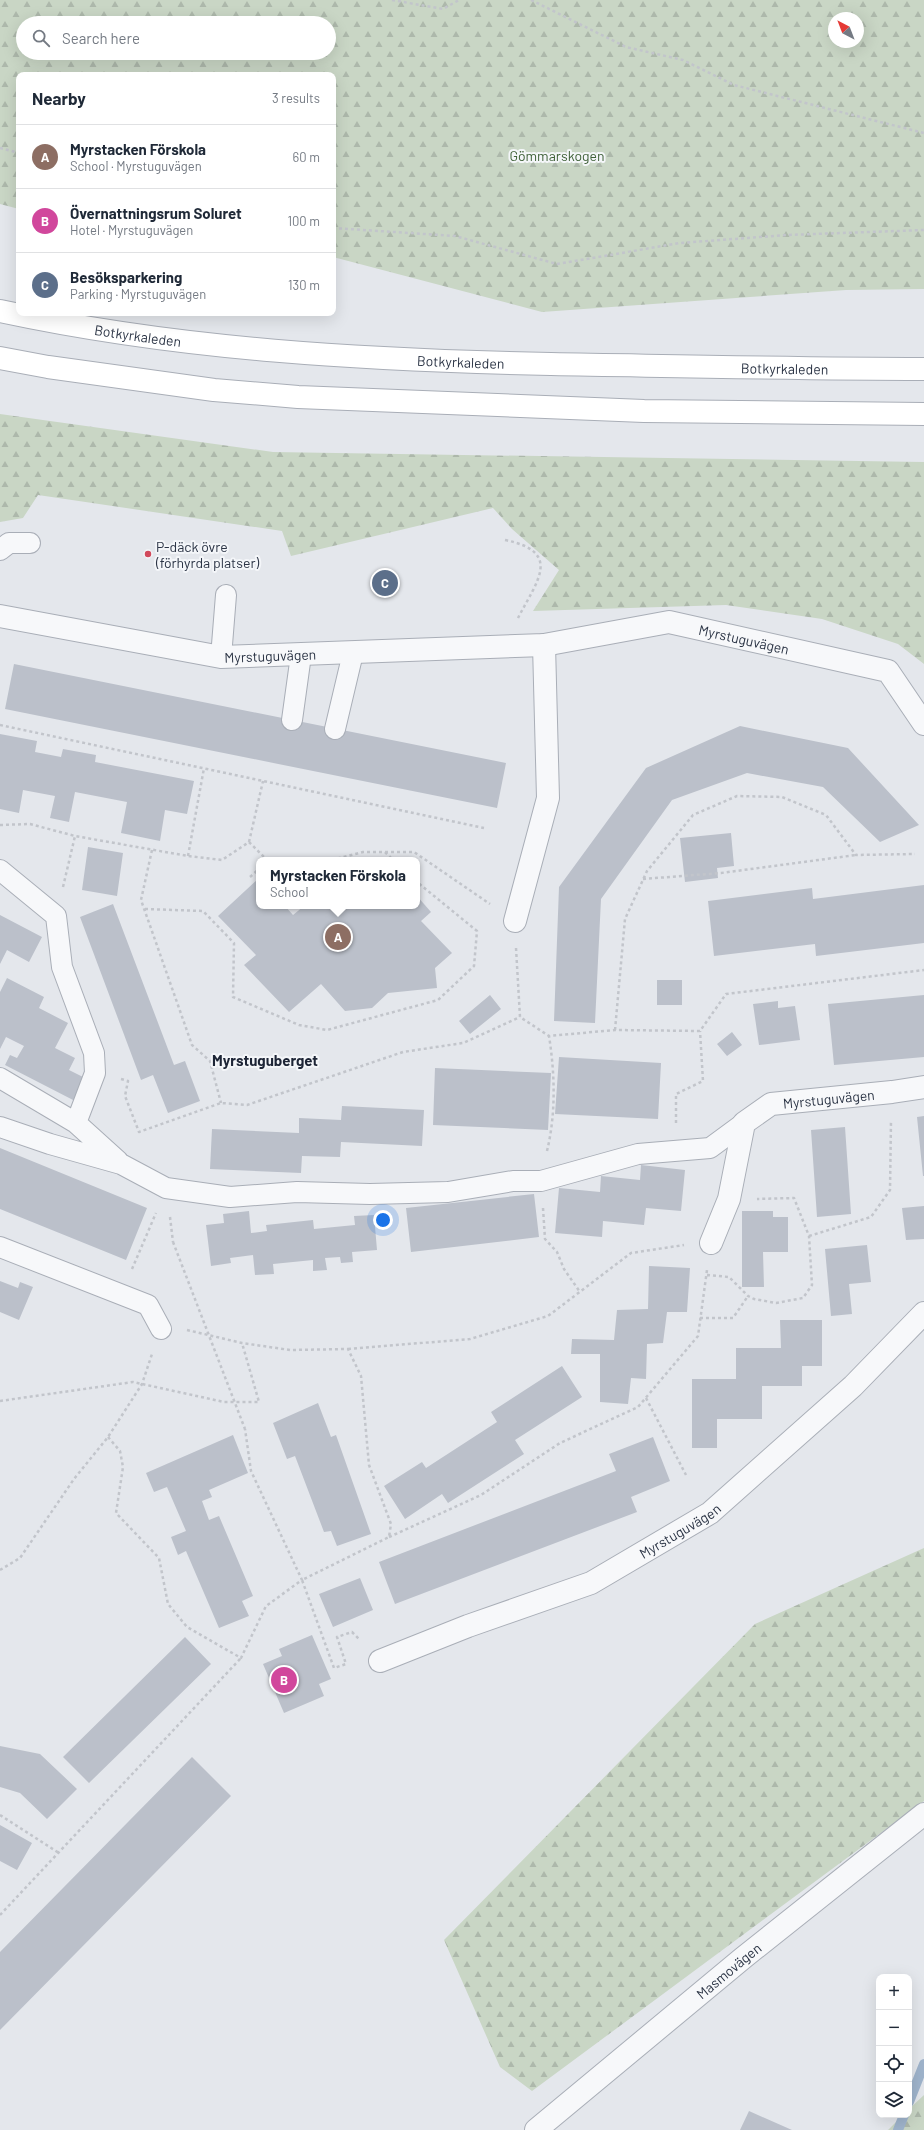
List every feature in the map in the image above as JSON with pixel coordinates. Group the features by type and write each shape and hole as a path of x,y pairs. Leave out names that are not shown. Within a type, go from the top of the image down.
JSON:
{"main road":[{"name":"Botkyrkaleden","path":"0,311 16,314"},
{"name":"Botkyrkaleden","path":"29,316 166,340 354,356 465,362 778,369 924,369"},
{"path":"0,358 48,368 206,389 298,397 644,411 924,414"}],"street":[{"name":"Myrstuguvägen","path":"0,616 220,657 544,645 669,622 888,671 922,719"},
{"path":"515,921 548,798 544,645"},
{"name":"Myrstuguvägen","path":"744,1123 770,1104 892,1092 924,1086"},
{"path":"711,1243 729,1199 744,1123"},
{"name":"Myrstuguvägen","path":"380,1661 468,1626 591,1583 710,1514 853,1386 924,1313"},
{"name":"Masmovägen","path":"536,2130 743,1958 924,1814"}],"lane":[{"path":"0,550 9,543 30,543"},
{"path":"220,657 226,595"},
{"path":"335,729 353,653"},
{"path":"292,720 301,655"},
{"path":"0,870 56,916 62,967 94,1053 95,1073 76,1123"},
{"path":"0,1078 76,1123 121,1164"},
{"path":"0,1127 50,1144 121,1164 166,1188 230,1197 297,1192 370,1194 448,1192 513,1181 541,1181 638,1154 710,1148 744,1123"},
{"path":"0,1247 148,1305 161,1329"}],"path":[{"path":"392,0 443,9 459,0"},
{"path":"531,0 626,48 683,60 734,85 924,133"},
{"path":"0,148 16,152"},
{"path":"336,228 393,230 455,236 557,264 680,243 787,235 924,230"},
{"path":"504,647 536,583 542,567 540,557 525,544 505,540"},
{"path":"0,725 484,828"},
{"path":"188,856 204,768"},
{"path":"0,825 30,824 75,836 188,856 222,860 249,842 263,781"},
{"path":"615,1030 624,919 647,871 693,815 737,796 782,797 826,815 856,855"},
{"path":"56,916 75,836"},
{"path":"249,842 264,857"},
{"path":"152,850 141,900 192,1045 210,1061 221,1103"},
{"path":"343,857 362,852 414,852 515,921 520,1017"},
{"path":"385,852 390,857"},
{"path":"643,879 721,873 856,855 914,854"},
{"path":"250,877 256,872"},
{"path":"145,909 203,911 234,943 234,997 299,1025 327,1030 438,1000 474,966 477,930 420,884"},
{"path":"675,1151 676,1094 703,1081 700,1031 726,994 924,970"},
{"path":"95,1073 128,1081 125,1096 139,1132 221,1103 247,1105 403,1052 463,1043 520,1017"},
{"path":"520,1017 549,1036 615,1030 700,1031"},
{"path":"549,1036 554,1066 552,1132 541,1181 545,1239 557,1252 564,1269 580,1292"},
{"path":"809,1236 871,1217 890,1190 892,1092"},
{"path":"121,1295 166,1188"},
{"path":"707,1275 729,1277 748,1296 776,1303 803,1298 812,1285 809,1236 794,1198 729,1199"},
{"path":"173,1242 245,1429 251,1471 302,1580 334,1668 346,1664 337,1636 352,1632 380,1661"},
{"path":"0,1570 20,1558 74,1479 108,1437 142,1384 161,1329 183,1329 242,1343 290,1350 348,1349 470,1339 548,1316 631,1253 711,1243 698,1336 638,1407 560,1442 481,1495 389,1537 302,1580 266,1606 241,1658 0,1915"},
{"path":"700,1318 733,1318 748,1296"},
{"path":"0,1401 134,1382 224,1402 259,1402 242,1343"},
{"path":"348,1349 361,1376 370,1465 391,1524 389,1537"},
{"path":"646,1398 686,1475"},
{"path":"108,1437 120,1451 123,1467 116,1513 159,1558 168,1604 187,1627 241,1658"},
{"path":"0,1815 59,1853"}],"green space":[{"name":"Gömmarskogen","path":"0,0 924,0 924,289 846,290 542,312 336,258 336,72 16,72 16,208 0,204"},
{"path":"0,414 273,452 924,462 924,664 898,644 822,619 726,605 533,611 559,570 512,529 493,508 291,556 282,531 38,495 23,518 0,522"},
{"path":"924,1548 924,1801 532,2091 500,2067 444,1940 755,1624"},
{"path":"924,2095 924,2130 888,2130 900,2118 912,2118 912,2106"}],"building":[{"path":"14,664 506,763 497,808 5,709"},
{"path":"740,726 848,748 919,825 880,842 823,787 747,773 672,800 601,899 595,1023 554,1021 559,887 646,768"},
{"path":"0,734 37,741 35,752 61,757 63,749 96,755 95,762 194,781 187,814 165,810 160,841 121,833 127,802 75,792 69,822 50,818 55,796 23,790 19,813 0,809"},
{"path":"731,833 734,866 717,868 718,878 685,882 680,838"},
{"path":"88,847 123,853 117,896 82,890"},
{"path":"256,881 256,909 288,909 293,915 300,909 420,909 420,899 431,912 421,921 452,953 435,968 437,988 388,993 372,1008 345,1011 321,984 289,1012 244,965 256,955 218,916"},
{"path":"924,885 924,943 816,956 815,944 714,956 708,901 812,888 813,899"},
{"path":"113,904 174,1065 185,1061 200,1101 168,1113 153,1075 141,1080 80,917"},
{"path":"0,915 42,937 29,962 7,950 0,964"},
{"path":"7,978 44,997 39,1008 68,1023 55,1048 75,1058 69,1070 87,1079 75,1101 5,1065 10,1055 17,1058 24,1046 6,1037 0,1049 0,992"},
{"path":"657,980 682,980 682,1005 657,1005"},
{"path":"490,995 501,1009 470,1034 459,1021"},
{"path":"924,995 924,1057 834,1065 828,1004"},
{"path":"778,1001 778,1008 795,1006 800,1040 759,1045 753,1004"},
{"path":"732,1032 742,1045 727,1056 717,1044"},
{"path":"559,1057 661,1063 658,1119 555,1114"},
{"path":"435,1068 551,1073 548,1130 433,1125"},
{"path":"342,1106 424,1110 422,1146 341,1142 340,1157 302,1156 301,1173 210,1169 212,1129 299,1133 299,1118 341,1120"},
{"path":"924,1116 924,1176 923,1176 917,1117"},
{"path":"845,1127 851,1214 817,1217 811,1130"},
{"path":"0,1148 147,1208 126,1260 0,1209"},
{"path":"641,1165 685,1170 681,1211 646,1208 644,1225 603,1221 602,1237 555,1233 559,1188 600,1192 601,1176 640,1180"},
{"path":"534,1194 539,1237 411,1252 406,1208"},
{"path":"924,1206 924,1239 906,1240 902,1208"},
{"path":"249,1211 251,1233 267,1231 266,1225 313,1220 314,1229 355,1225 354,1216 374,1215 377,1250 352,1252 353,1262 341,1263 340,1257 325,1258 327,1270 313,1271 313,1260 273,1264 274,1274 255,1275 253,1255 230,1258 231,1263 211,1266 206,1225 224,1223 223,1214"},
{"path":"742,1211 773,1211 773,1217 788,1217 788,1252 763,1252 764,1287 742,1287"},
{"path":"867,1245 871,1282 849,1284 852,1314 831,1316 825,1249"},
{"path":"649,1266 690,1268 687,1312 667,1312 663,1343 647,1344 646,1379 631,1378 628,1404 600,1402 600,1354 571,1354 572,1339 614,1340 617,1310 648,1309"},
{"path":"0,1281 18,1288 20,1282 33,1287 19,1320 0,1312"},
{"path":"780,1320 822,1320 822,1366 802,1366 802,1386 762,1386 762,1419 717,1419 717,1448 692,1448 692,1379 736,1379 736,1348 781,1348"},
{"path":"562,1366 582,1397 515,1440 524,1454 448,1503 442,1494 405,1519 384,1486 422,1462 426,1468 497,1422 491,1412"},
{"path":"318,1403 331,1437 336,1435 371,1534 337,1546 331,1531 324,1532 295,1456 287,1459 273,1423"},
{"path":"233,1435 248,1473 209,1490 212,1497 202,1501 209,1520 219,1516 253,1596 242,1601 249,1616 219,1628 186,1551 178,1555 171,1537 186,1531 167,1487 154,1492 146,1473"},
{"path":"653,1437 670,1481 631,1497 637,1512 395,1604 379,1562 616,1471 609,1454"},
{"path":"360,1578 373,1610 333,1627 319,1594"},
{"path":"312,1635 331,1679 319,1684 324,1696 284,1713 263,1664 282,1656 279,1649"},
{"path":"185,1637 211,1664 89,1783 63,1757"},
{"path":"0,1746 40,1754 77,1789 47,1819 20,1793 0,1787"},
{"path":"192,1757 231,1796 0,2030 0,1952"},
{"path":"0,1825 32,1843 17,1870 0,1861"},
{"path":"749,2111 792,2130 740,2130"}],"waterway":[{"path":"912,2094 924,2064"},
{"path":"898,2130 903,2118"}],"place":[{"name":"P-däck övre (förhyrda platser)","path":"148,554"},
{"name":"Besöksparkering","path":"385,583"},
{"name":"Myrstacken Förskola","path":"338,937"},
{"name":"Övernattningsrum Soluret","path":"284,1680"}],"district":[{"name":"Myrstuguberget","path":"265,1060"}]}
